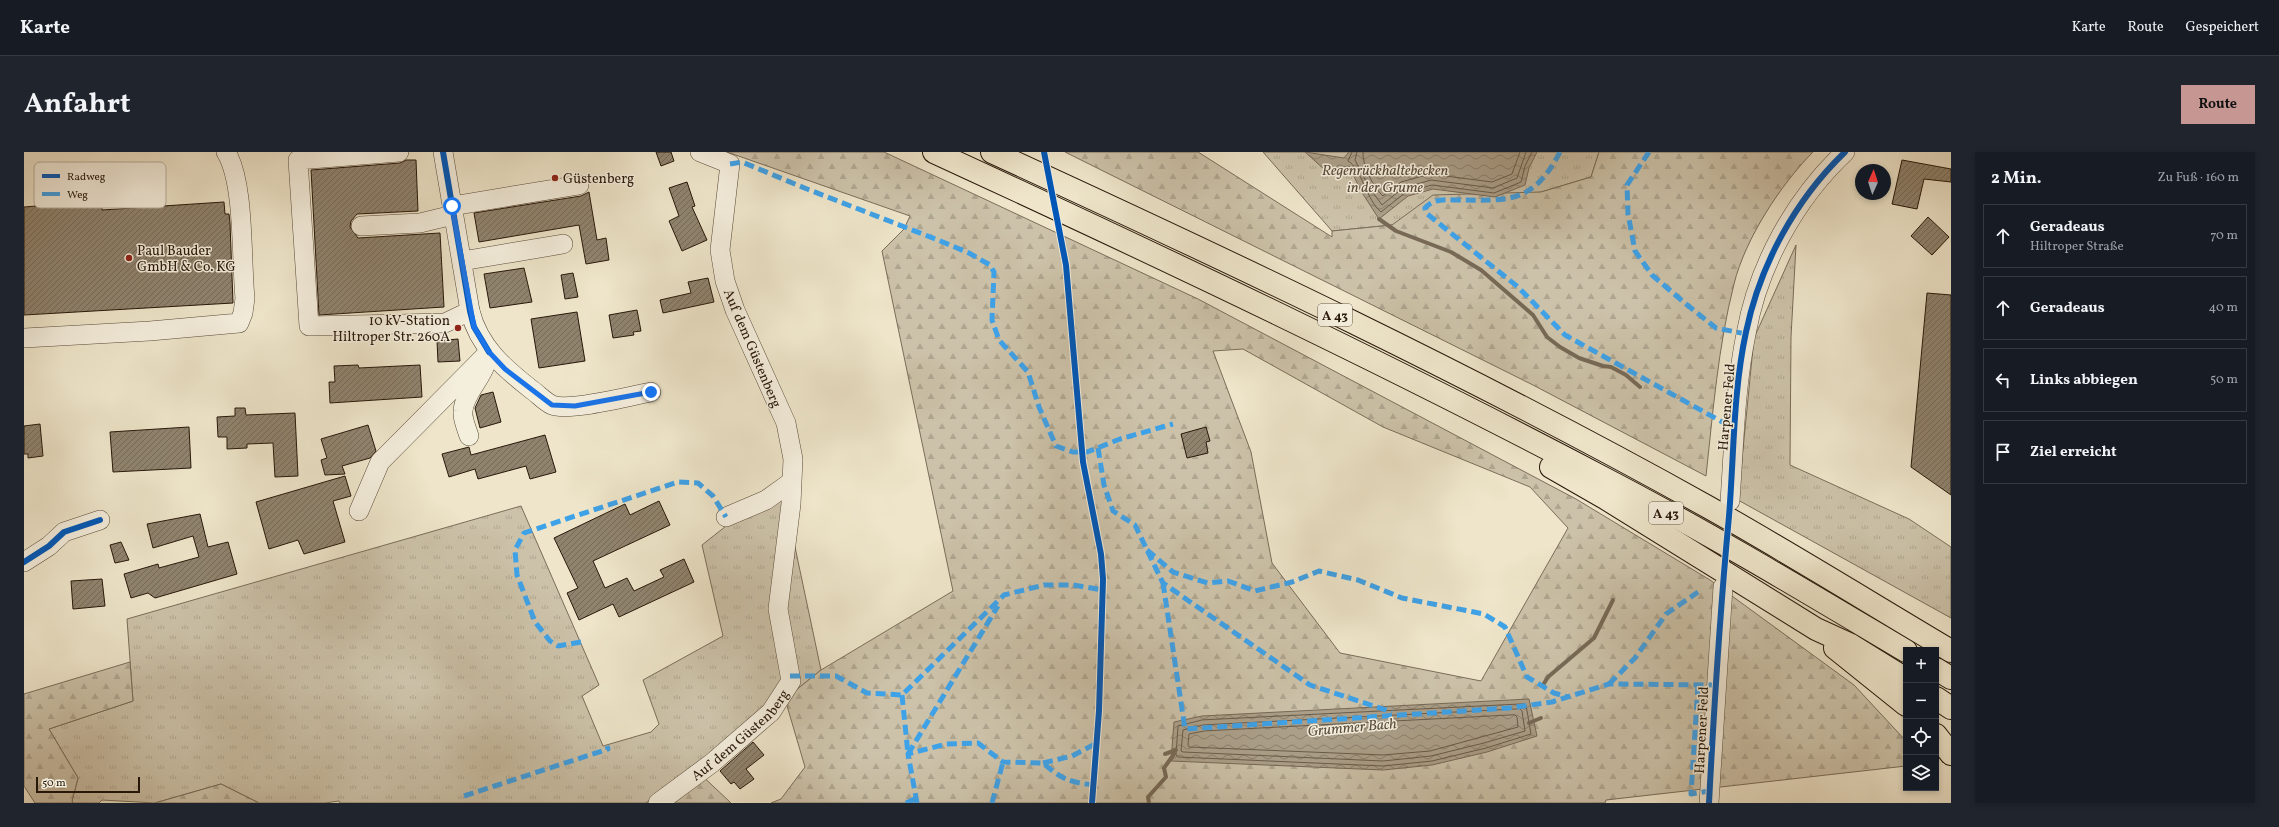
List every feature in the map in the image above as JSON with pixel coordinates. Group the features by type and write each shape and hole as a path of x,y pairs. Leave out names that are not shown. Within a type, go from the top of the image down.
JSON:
{"highway":[{"name":"A 43","path":"934,152 1144,249 1421,384 1618,486 1806,591 1903,649"},
{"name":"A 43","path":"992,152 1192,244 1478,386 1710,508 1951,651"},
{"path":"1421,384 1476,425 1605,498 1816,629 1851,645 1903,678"},
{"path":"1710,508 1742,518 1951,637"},
{"path":"1816,629 1849,660 1903,703"},
{"path":"1939,671 1951,678"},
{"path":"1939,700 1951,708"},
{"path":"1939,739 1951,754"}],"street":[{"path":"24,338 150,331 239,323 243,313 245,298 237,188 233,164 226,152"},
{"path":"399,152 298,160 309,326 445,323 470,311"},
{"path":"443,152 470,311 474,327 489,352 505,369 552,405 575,406 651,392"},
{"name":"Auf dem Güstenberg","path":"658,803 712,763 771,712 791,681 778,610 791,504 793,459 786,423 735,310 725,281 720,250 730,164 700,152"},
{"name":"Harpener Feld","path":"1730,500 1739,381 1746,334 1753,303 1786,226 1826,170 1845,152"},
{"path":"361,226 420,223 453,211 579,185"},
{"path":"462,261 563,244"},
{"path":"469,436 462,412 465,400 483,373 489,352"},
{"path":"359,511 380,462 489,352"},
{"path":"726,518 766,500 791,482"},
{"path":"24,562 64,532 100,520"},
{"name":"Harpener Feld","path":"1709,803 1722,587"}],"green space":[{"path":"727,152 884,152 1198,299 1576,499 1710,580 1854,685 1903,738 1903,766 1606,800 1605,803 771,803 781,799 805,767 785,699 821,670 953,591 882,251 904,229 910,216","holes":["1243,349 1383,427 1530,487 1568,528 1481,681 1340,653 1272,563 1251,452 1213,351"]},
{"path":"1065,152 1198,152 1332,237 1332,231 1392,225 1433,195 1541,192 1591,177 1599,152 1813,152 1789,180 1766,213 1746,249 1739,267 1728,308 1720,356 1706,476 1533,385"},
{"path":"1263,152 1599,152 1591,177 1541,192 1392,225 1332,231"},
{"path":"1796,245 1791,337 1790,465 1909,519 1951,547 1951,618 1738,500 1754,338"},
{"path":"784,495 821,670 696,770 646,803 340,803 339,801 325,803 259,803 221,784 155,803 102,800 99,803 73,803 72,801 78,778 49,729 133,701 127,619 521,506 599,685 582,696 603,746 651,732 659,724 643,680 723,636 702,545 740,515"},
{"path":"130,662 133,701 49,729 78,778 72,801 73,803 35,803 24,786 24,694"},
{"path":"696,770 731,803 646,803"},
{"path":"221,784 259,803 155,803"}],"water":[{"name":"Regenrückhaltebecken in der Grume","path":"1305,152 1344,158 1349,152 1537,152 1529,168 1525,185 1495,197 1433,189 1408,196 1379,219 1361,191 1349,166 1325,170"},
{"path":"1529,699 1537,736 1487,752 1432,765 1383,770 1171,761 1174,722 1202,716"}],"building":[{"path":"656,152 671,152 674,161 661,166"},
{"path":"406,160 416,160 418,211 357,214 351,221 350,227 358,238 440,233 444,307 319,315 311,170 400,163"},
{"path":"1902,160 1951,169 1951,182 1924,179 1917,209 1892,204"},
{"path":"687,182 695,206 692,207 707,240 682,251 669,221 679,216 669,188"},
{"path":"589,192 597,240 606,238 609,260 586,264 579,225 479,242 474,213 581,196"},
{"name":"Paul Bauder GmbH & Co. KG","path":"224,202 225,214 229,214 230,223 233,303 24,315 24,207 102,208 102,210 166,208 166,206"},
{"path":"1928,217 1949,237 1932,255 1911,236"},
{"path":"524,268 532,302 490,308 484,274"},
{"path":"573,273 578,297 565,299 561,275"},
{"path":"708,278 714,302 663,313 660,300 691,293 688,282"},
{"path":"1927,293 1951,295 1951,495 1911,467"},
{"path":"637,310 641,331 633,332 634,335 613,338 609,315"},
{"path":"577,312 585,361 539,368 531,319"},
{"path":"458,339 460,361 438,362 437,341"},
{"path":"358,365 359,368 420,365 422,397 330,403 329,382 335,382 334,366"},
{"path":"493,392 501,422 480,428 475,408 481,395"},
{"path":"235,408 245,408 246,415 295,413 298,476 275,477 273,443 247,444 247,448 227,449 227,437 218,437 217,417 235,416"},
{"path":"40,424 43,456 28,458 28,454 24,454 24,426"},
{"path":"368,425 376,451 370,458 342,466 345,474 325,475 321,460 327,458 321,439"},
{"path":"189,427 191,468 113,472 110,432"},
{"path":"1206,427 1210,441 1206,442 1208,453 1187,458 1181,434"},
{"path":"545,435 556,472 530,479 526,466 478,479 475,469 449,477 442,454 469,447 471,455"},
{"path":"345,476 351,496 333,501 345,542 304,554 298,540 269,549 256,502"},
{"path":"659,501 670,525 593,561 605,588 627,578 634,591 664,577 660,570 684,559 694,582 619,617 613,604 579,620 567,593 578,588 554,538 625,504 630,515"},
{"path":"200,514 208,547 228,542 237,574 155,598 148,593 131,598 124,574 158,564 159,568 199,557 193,536 153,548 147,524"},
{"path":"121,542 129,560 115,563 110,545"},
{"path":"102,579 105,606 73,609 71,581"},
{"path":"753,742 764,755 746,769 754,779 740,789 734,782 731,784 720,771"}],"waterway":[{"name":"Grummer Bach","path":"1379,219 1396,231 1451,252 1481,270 1533,315 1547,337 1560,347 1579,358 1603,366 1611,367 1626,375 1640,387"},
{"name":"Grummer Bach","path":"1543,685 1548,677 1594,638 1613,600"},
{"name":"Grummer Bach","path":"1529,723 1541,718"},
{"name":"Grummer Bach","path":"1165,754 1176,750"},
{"path":"1149,803 1148,797 1166,777 1164,768 1174,754"}],"marked path":[{"path":"1560,152 1550,170 1528,191 1503,199 1438,201 1428,205 1425,208 1426,213 1518,287 1565,335 1735,429"},
{"path":"1649,152 1627,185 1628,214 1635,251 1652,275 1716,328 1746,334"},
{"path":"730,164 742,162 938,240 969,253 990,265 994,272 992,320 999,340 1028,372 1039,407 1056,446 1073,452 1087,452 1120,439 1173,424"},
{"path":"1098,448 1104,485 1113,511 1135,525 1163,583 1310,685 1392,712"},
{"path":"581,642 558,646 550,641 535,622 517,575 515,550 524,533 678,482 698,483 713,496 726,517"},
{"path":"1147,550 1173,572 1208,583 1228,581 1255,591 1292,582 1319,571 1358,580 1402,598 1484,614 1505,627 1527,677 1554,693 1568,697"},
{"path":"1163,583 1185,729 1509,708 1552,702 1609,684 1715,685"},
{"path":"790,676 836,676 867,693 902,695 1004,595 1044,585 1073,585 1103,590"},
{"path":"1609,684 1635,658 1666,614 1698,592"},
{"path":"908,754 998,606"},
{"path":"1698,685 1691,794 1709,791"},
{"path":"902,695 908,754"},
{"path":"917,803 908,754 946,744 978,743 1003,762 1043,763 1055,773 1067,779 1079,783 1095,785"},
{"path":"1043,763 1072,756 1097,743"},
{"path":"464,796 608,749 607,746"},
{"path":"992,803 1003,762"},
{"path":"906,803 917,798"}],"cycle path":[{"path":"443,152 470,311 474,327 489,352"},
{"path":"1044,152 1066,265 1083,462 1101,554 1103,579 1099,711 1092,803"},
{"path":"1709,803 1736,401 1746,332 1760,282 1782,235 1795,212 1810,191 1845,152"},
{"path":"24,562 49,546 64,532 100,520"}],"place":[{"name":"Güstenberg","path":"555,178"},
{"name":"Paul Bauder GmbH & Co. KG","path":"129,258"},
{"name":"10 kV-Station Hiltroper Str. 260A","path":"458,328"}],"route":[{"path":"452,206 474,327 489,352 505,369 552,405 575,406 651,392"}]}
